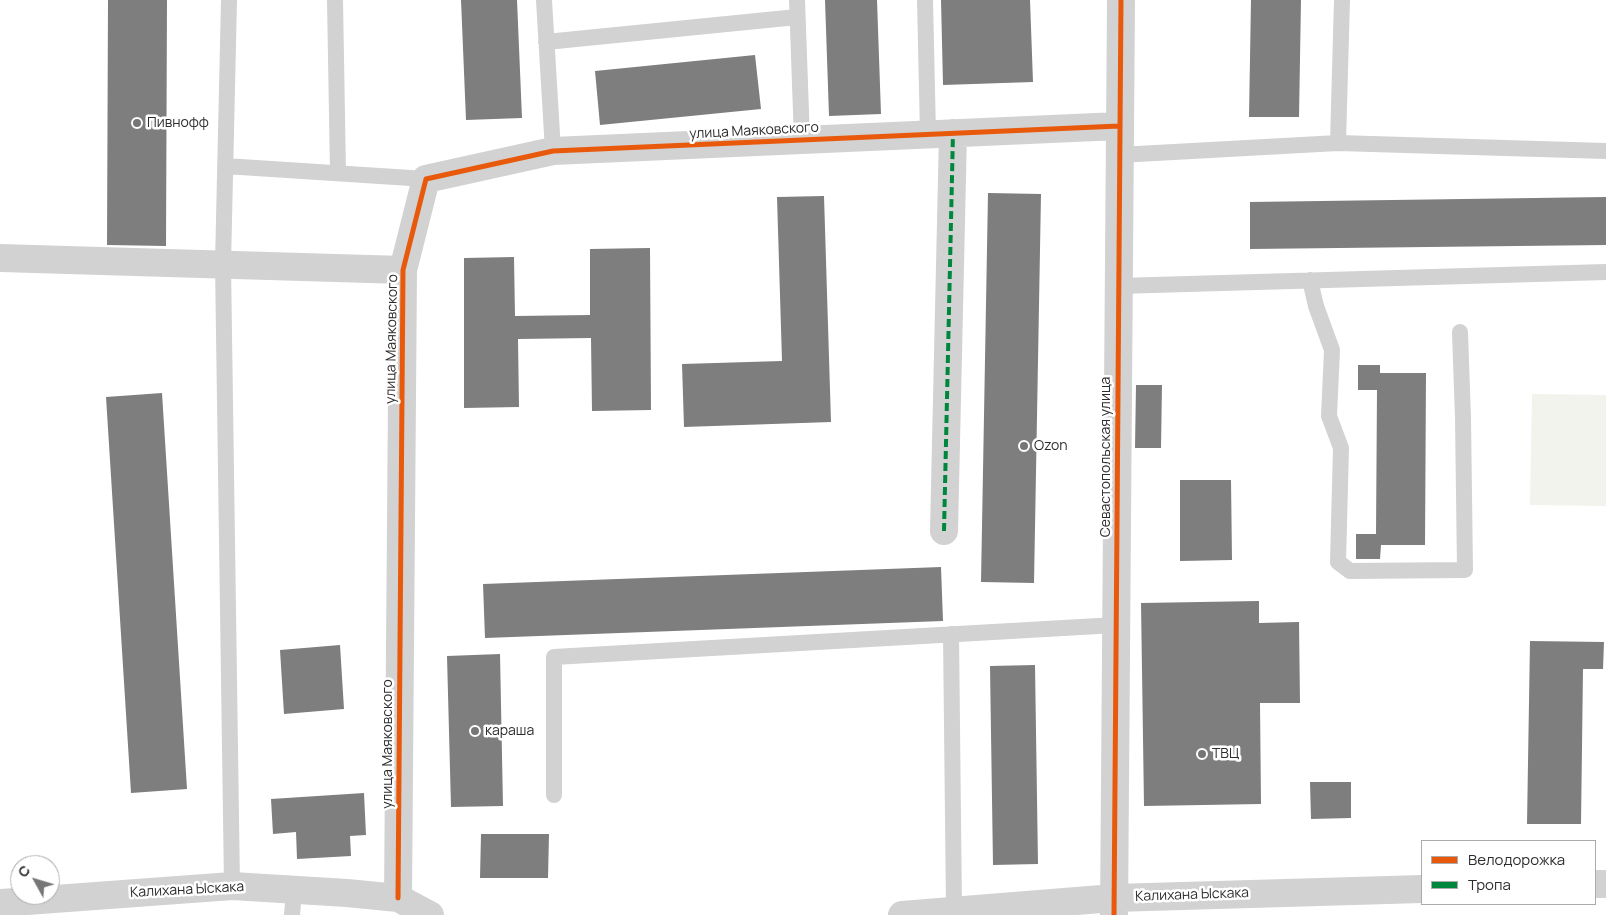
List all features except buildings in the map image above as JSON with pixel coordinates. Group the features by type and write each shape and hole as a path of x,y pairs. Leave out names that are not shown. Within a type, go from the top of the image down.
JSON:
{"street":[{"name":"Севастопольская улица","path":"1114,906 1121,0"},
{"name":"улица Маяковского","path":"398,898 403,270 426,179 553,151 1119,126"},
{"path":"940,134 944,531"},
{"path":"0,258 403,270"},
{"name":"Калихана Ыскака","path":"0,903 232,886 293,902 347,893 398,898 426,914"},
{"name":"Калихана Ыскака","path":"902,915 954,910 1114,906 1421,889"}],"lane":[{"path":"229,0 223,264 232,886"},
{"path":"335,0 338,173"},
{"path":"544,0 553,151"},
{"path":"797,0 802,140"},
{"path":"925,0 940,134"},
{"path":"1338,144 1342,0"},
{"path":"546,42 797,17"},
{"path":"1119,155 1338,144 1606,151"},
{"path":"225,166 426,179"},
{"path":"1118,286 1606,272"},
{"path":"1310,280 1316,306 1332,350 1330,416 1341,448 1338,562 1350,571 1465,570 1460,332"},
{"path":"554,795 554,657 1116,625"},
{"path":"951,634 954,910"}],"shaded area":[{"path":"1532,394 1606,395 1606,506 1530,505"}],"marked path":[{"path":"944,531 953,133"}],"cycle path":[{"path":"1114,915 1121,0"},
{"path":"398,898 403,270 426,179 553,151 1119,126"}],"place":[{"name":"Пивнофф","path":"137,123"},
{"name":"Ozon","path":"1024,446"},
{"name":"караша","path":"475,731"},
{"name":"ТВЦ","path":"1202,754"}]}
